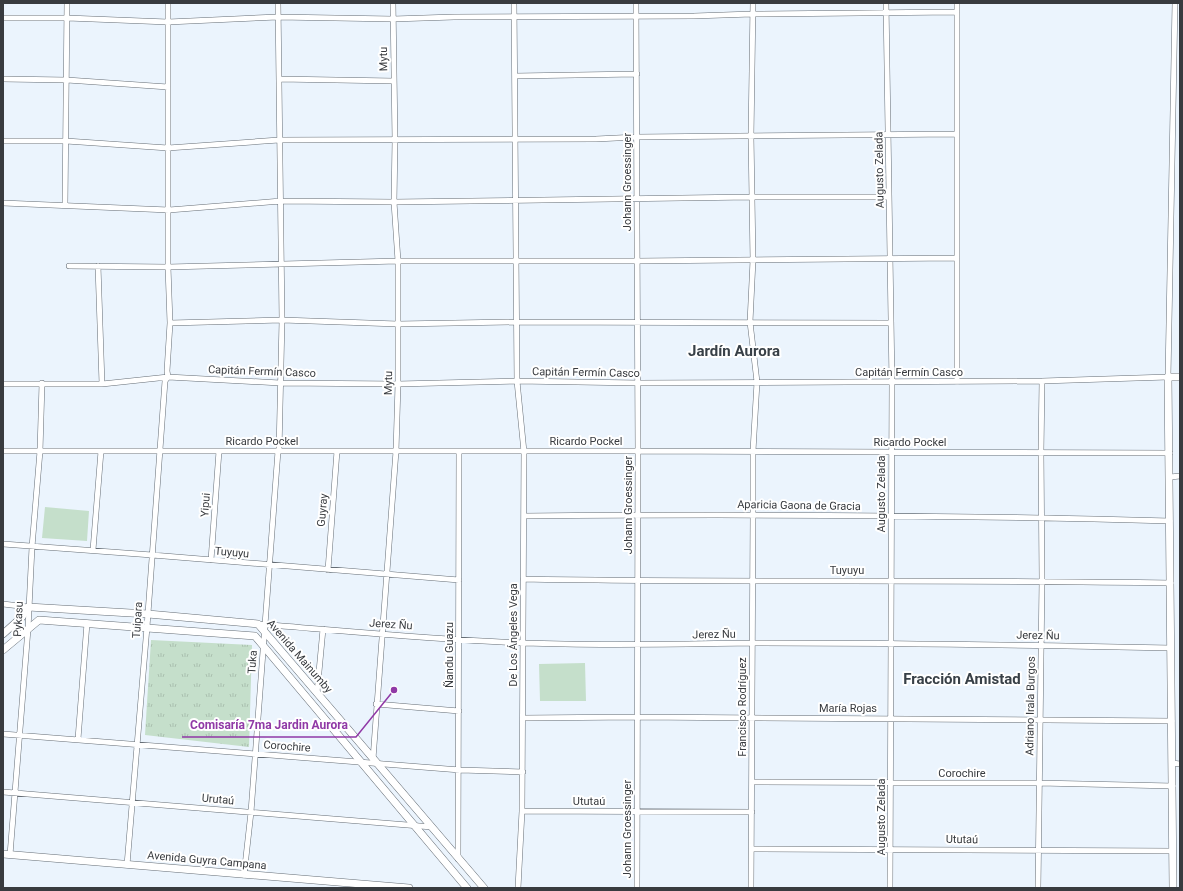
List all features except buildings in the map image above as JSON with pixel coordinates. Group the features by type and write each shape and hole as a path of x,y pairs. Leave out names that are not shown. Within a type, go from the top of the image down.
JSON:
{"street":[{"path":"65,205 67,3"},
{"name":"Tuipara","path":"127,865 147,627 165,382 168,377 170,323 168,267 168,3"},
{"name":"Tuka","path":"244,875 251,812 263,646 262,627 270,565 278,451 282,320 280,264 281,201 278,3"},
{"name":"Mytu","path":"374,761 376,704 396,451 398,384 398,261 394,202 395,140 393,3"},
{"name":"De Los Ángeles Vega","path":"514,3 517,381 524,452 523,772 518,888"},
{"name":"Johann Groessinger","path":"636,3 638,322 637,888"},
{"name":"Francisco Rodríguez","path":"751,888 753,451 757,382 750,322 753,260 751,197 752,3"},
{"name":"Augusto Zelada","path":"886,3 892,382 890,888"},
{"path":"957,3 957,382"},
{"path":"1174,888 1173,786 1176,763 1172,721 1168,377 1175,3"},
{"path":"3,18 67,18 168,22 278,17 393,19 514,16 694,16 957,12"},
{"path":"515,76 637,74"},
{"path":"3,79 67,80 168,87"},
{"path":"279,79 394,81"},
{"path":"3,141 66,141 168,148 279,140 956,134"},
{"path":"3,204 65,205 169,210 281,201 394,202 637,198 889,197"},
{"path":"69,266 168,267 398,261 637,261 957,258"},
{"path":"98,266 102,384"},
{"path":"170,323 282,320 398,324 517,322 891,323"},
{"name":"Capitán Fermín Casco","path":"3,384 102,384 168,377 280,383 398,384 517,381 638,384 1042,381 1168,377"},
{"path":"1168,377 1180,377"},
{"name":"Adriano Irala Burgos","path":"1038,888 1042,580 1042,381"},
{"name":"Pykasu","path":"7,854 15,793 28,629 32,547 40,452 42,384"},
{"name":"Ricardo Pockel","path":"3,451 753,451 1170,453"},
{"name":"Yipui","path":"211,560 219,451"},
{"name":"Guyray","path":"328,570 337,451"},
{"path":"93,550 101,452"},
{"name":"Ñandu Guazu","path":"458,858 460,770 459,452"},
{"path":"1170,477 1180,476"},
{"name":"Aparicia Gaona de Gracia","path":"524,516 753,515 1041,517 1170,521"},
{"name":"Tuyuyu","path":"3,544 152,554 459,580"},
{"name":"Tuyuyu","path":"523,579 638,581 1042,580 1171,583"},
{"path":"3,604 28,606 22,617 3,634"},
{"name":"Avenida Mainumby","path":"28,606 148,614 262,627 374,761 484,888"},
{"name":"Avenida Mainumby","path":"3,650 39,620 255,636 467,888"},
{"path":"78,739 87,623"},
{"name":"Jerez Ñu","path":"262,627 323,629 459,640 523,643 637,645 1041,645 1172,648"},
{"path":"317,693 323,629"},
{"path":"376,704 459,711"},
{"name":"María Rojas","path":"523,718 890,718 1172,721"},
{"name":"Corochire","path":"3,734 255,754 374,761 460,770 523,772"},
{"name":"Corochire","path":"752,782 1039,783 1173,786"},
{"name":"Urutaú","path":"3,792 432,827"},
{"name":"Ututaú","path":"522,811 752,812"},
{"name":"Ututaú","path":"752,849 891,848 1173,851"},
{"name":"Avenida Guyra Campana","path":"7,854 409,888"}],"green space":[{"path":"45,507 89,511 87,541 42,538"},
{"path":"151,640 252,645 249,747 145,735"},
{"path":"585,663 586,701 540,701 539,664"}],"place":[{"name":"Comisaría 7ma Jardin Aurora","path":"394,690"}],"district":[{"name":"Jardín Aurora","path":"734,351"},
{"name":"Fracción Amistad","path":"962,679"}]}
